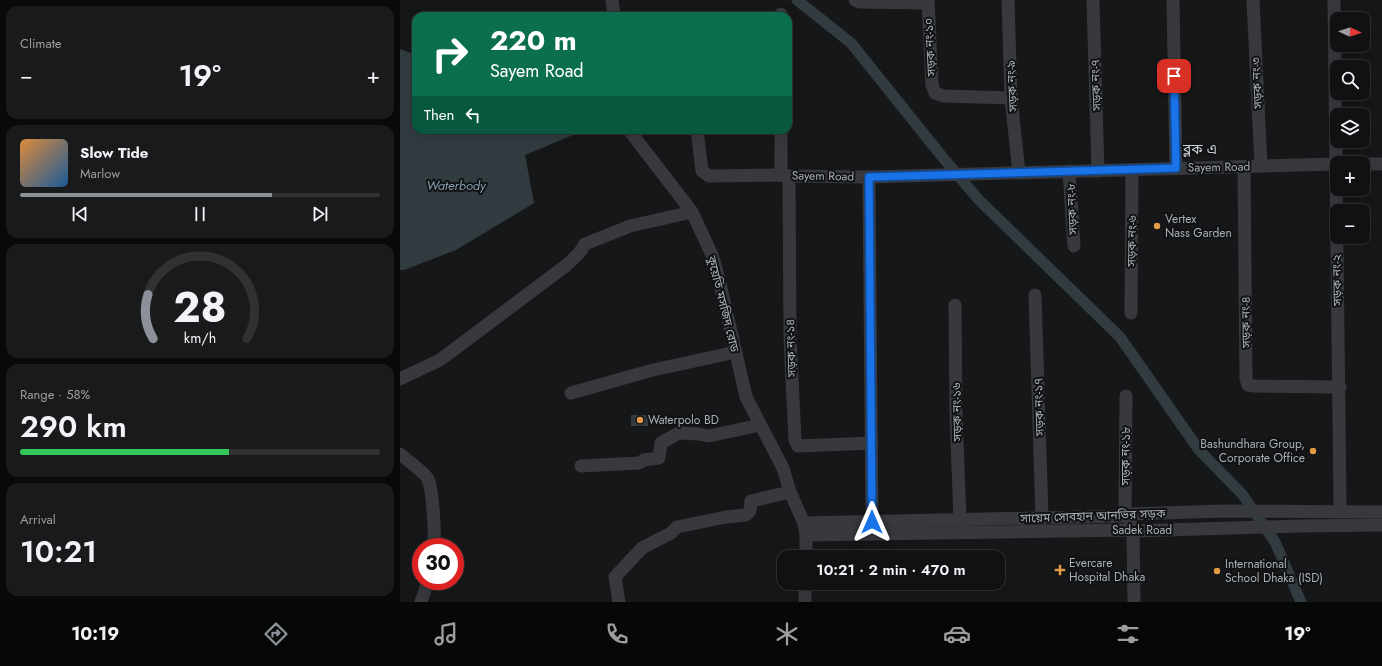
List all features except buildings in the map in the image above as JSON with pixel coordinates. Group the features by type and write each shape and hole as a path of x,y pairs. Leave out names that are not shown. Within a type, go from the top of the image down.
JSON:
{"street":[{"path":"612,0 614,12"},
{"path":"855,0 859,2 928,1"},
{"name":"সড়ক নং-৯","path":"1008,0 1011,98 1019,173"},
{"name":"সড়ক নং-৭","path":"1093,0 1098,170"},
{"path":"1173,0 1176,168"},
{"name":"সড়ক নং-৩","path":"1253,0 1261,166"},
{"name":"সড়ক নং-২","path":"1334,0 1336,156"},
{"name":"সড়ক নং-১০","path":"928,1 932,85 935,93 944,96 1011,98"},
{"name":"কুয়েতি মসজিদ রোড","path":"632,134 692,212 712,255 746,397 783,468 790,492 805,529"},
{"name":"Sayem Road","path":"697,134 702,171 709,176 869,177 1330,164"},
{"path":"781,134 785,176"},
{"path":"1370,164 1382,164"},
{"name":"সড়ক নং-৪","path":"1244,167 1246,379 1248,385 1340,387"},
{"name":"সড়ক নং-৬","path":"1132,170 1132,313"},
{"name":"সড়ক নং-৮","path":"1069,171 1074,246"},
{"name":"সড়ক নং-১৪","path":"785,176 795,440 798,446 872,443"},
{"path":"869,177 872,522"},
{"name":"সড়ক নং-২","path":"1337,196 1341,512"},
{"path":"400,379 440,360 568,264 580,252 585,244 630,226 692,212"},
{"name":"সড়ক নং-১৭","path":"1035,295 1042,518"},
{"name":"সড়ক নং-১৬","path":"955,305 956,412 960,520"},
{"path":"571,393 653,370 736,352"},
{"name":"সড়ক নং-১৮","path":"1126,396 1128,515 1133,532 1134,602"},
{"path":"581,466 639,463 644,460 659,458 661,443 679,433 708,436 760,425"},
{"path":"400,455 428,478 435,538"},
{"path":"619,602 615,577 642,548 671,533 677,527 726,517 746,515 750,511 751,501 790,492"},
{"name":"সায়েম সোবহান আনভির সড়ক","path":"805,529 872,522 1042,518 1224,511 1382,512"},
{"name":"Sadek Road","path":"805,529 1128,530 1133,532 1300,526 1382,526"},
{"path":"805,529 806,550"},
{"path":"421,602 425,590"},
{"path":"805,590 805,602"}],"water":[{"name":"Waterbody","path":"400,49 412,54 412,134 576,134 525,155 534,203 456,250 404,270 400,270"},
{"name":"Waterpolo BD","path":"631,415 648,415 648,426 631,426"}],"waterway":[{"path":"797,0 851,43 944,159 979,200 1120,337 1199,450 1242,494 1275,542 1301,602"}],"place":[{"name":"Vertex Nass Garden","path":"1157,226"},
{"name":"Waterpolo BD","path":"640,420"},
{"name":"Bashundhara Group, Corporate Office","path":"1313,451"},
{"name":"Evercare Hospital Dhaka","path":"1060,570"},
{"name":"International School Dhaka (ISD)","path":"1217,571"}],"district":[{"name":"ব্লক এ","path":"1200,149"}],"route":[{"path":"872,522 869,177 1176,168 1174,76"}]}
